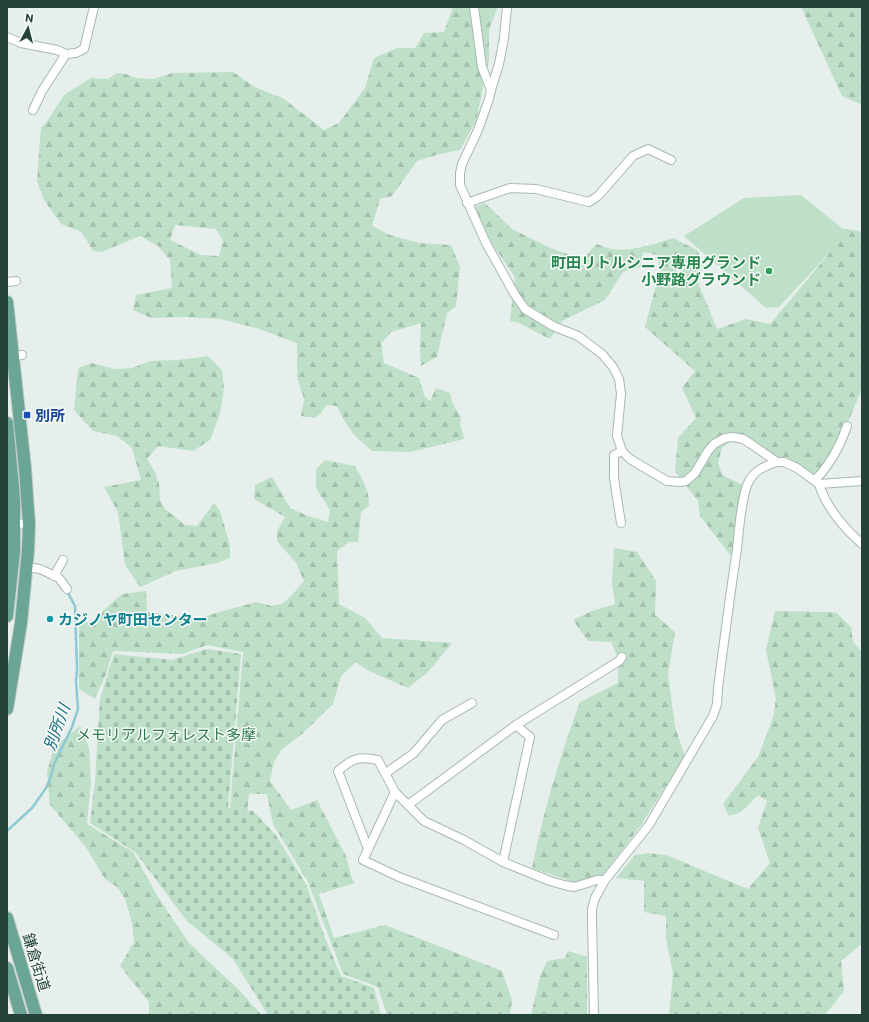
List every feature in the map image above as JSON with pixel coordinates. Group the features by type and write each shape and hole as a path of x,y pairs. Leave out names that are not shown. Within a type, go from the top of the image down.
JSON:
{"main road":[{"path":"7,302 18,355 29,524 27,567 21,623 7,709"},
{"path":"7,423 13,484 11,523 14,551 7,616"},
{"name":"鎌倉街道","path":"7,918 36,1015"},
{"name":"鎌倉街道","path":"7,968 22,1015"}],"street":[{"path":"7,36 21,43 57,50 66,54 76,53 84,49 94,7"},
{"path":"474,7 482,67 491,90"},
{"path":"507,7 504,38 499,64 478,130 462,164 460,185 486,243 525,309 553,326 578,336 602,354 613,367 617,374 621,394 616,432 618,443 625,455 630,459 667,481 675,483 681,482 690,478 695,473 711,448 725,438 733,437 743,439 777,462"},
{"path":"33,110 42,92 66,54"},
{"path":"467,203 510,188 536,189 589,202 598,196 633,156 648,149 671,160"},
{"path":"7,282 16,281"},
{"path":"817,482 842,440 847,426"},
{"path":"621,523 614,478 614,455 622,450"},
{"path":"594,1015 592,909 595,898 605,880 649,825 713,716 717,704 740,526 746,488 749,481 757,470 766,465 777,462 784,462 797,468 817,482 825,501 846,529 862,544"},
{"path":"817,482 862,481"},
{"path":"11,523 29,524"},
{"path":"54,576 63,560"},
{"path":"27,567 40,569 59,578 67,589"},
{"path":"408,806 516,725 619,661 622,657"},
{"path":"386,773 414,753 442,720 472,703"},
{"path":"503,862 530,737 516,725"},
{"path":"368,850 338,771 347,763 358,758 365,757 378,760 395,792 424,821 464,840 503,862 564,886 574,887 597,880 605,880"},
{"path":"395,792 363,860 399,877 554,935"}],"green space":[{"path":"453,7 498,7 489,29 489,59 476,121 460,150 417,161 392,196 380,199 372,226 390,235 419,243 451,245 460,267 456,306 447,313 437,357 421,366 421,323 391,332 381,344 384,363 419,378 424,395 430,401 436,388 450,393 453,404 461,418 460,423 464,439 410,452 372,451 354,435 337,406 326,405 321,413 315,418 301,416 304,399 297,377 297,343 256,328 220,319 184,317 151,318 133,310 136,295 172,288 170,260 158,246 140,236 102,252 93,251 82,232 61,224 44,200 37,181 41,127 48,120 64,95 91,78 108,79 117,73 126,74 136,78 154,79 172,73 233,72 255,87 284,99 324,130 339,123 365,88 374,58 397,48 415,48 424,33 444,32","holes":["175,225 216,229 223,241 219,256 201,255 170,240"]},
{"path":"801,7 862,7 862,105 842,96"},
{"name":"町田リトルシニア専用グランド 小野路グラウンド","path":"801,195 848,233 779,307 766,308 684,236 744,198"},
{"path":"485,203 512,229 548,247 583,260 596,244 619,250 643,247 673,238 697,250 704,265 697,280 717,329 746,319 770,324 832,250 839,228 859,231 862,233 862,389 842,436 814,478 744,443 732,440 722,448 718,462 722,475 743,485 734,560 700,516 698,501 675,471 678,438 696,418 682,388 695,371 645,327 660,270 658,255 643,252 641,267 623,272 605,300 562,321 550,339 519,323 510,321 515,277 491,242 473,208"},
{"path":"208,356 222,370 224,388 220,414 210,440 193,451 158,446 147,459 155,472 159,483 160,500 165,509 185,525 197,526 214,503 220,511 230,545 230,558 217,563 176,571 140,587 125,565 118,512 104,487 141,480 132,448 117,436 93,431 74,410 78,368 92,363 115,369 132,368 150,361 178,360"},
{"path":"325,460 355,466 365,485 369,501 369,506 361,512 358,542 349,542 337,551 339,604 365,618 382,638 452,643 429,671 408,688 367,670 356,662 341,676 333,704 302,734 281,750 274,762 270,781 291,810 317,800 346,856 352,879 355,883 319,894 334,938 385,925 502,971 512,1000 510,1015 387,1015 378,987 343,974 308,882 273,824 267,794 249,794 246,823 235,822 230,806 243,652 207,645 182,654 113,651 106,674 95,699 79,689 79,621 90,622 122,594 146,591 147,612 198,618 256,602 272,606 283,603 291,596 304,581 296,563 277,541 277,531 285,517 254,499 255,485 272,477 290,508 308,516 328,522 330,510 316,488 316,469"},
{"path":"614,548 637,552 656,581 655,615 675,632 668,674 675,727 685,756 641,825 604,874 576,883 532,868 541,826 553,784 580,702 618,683 618,658 611,642 588,641 573,620 592,611 615,604 612,584"},
{"path":"775,611 837,613 851,627 853,642 862,652 862,944 841,961 844,991 825,1015 669,1015 673,974 666,938 666,916 644,912 644,881 616,878 635,855 648,853 666,855 748,889 770,863 758,828 767,801 758,795 741,812 729,816 723,804 758,757 773,718 776,699 766,650"},
{"name":"メモリアルフォレスト多摩","path":"207,649 241,654 228,808 253,811 275,834 306,884 325,938 341,976 374,988 381,1015 268,1015 233,959 187,921 135,852 90,823 95,780 100,699 114,654 172,660"},
{"path":"80,726 89,748 91,782 87,824 133,852 158,897 189,943 238,989 262,1015 149,1015 149,1002 120,966 134,942 132,923 125,899 117,887 105,879 85,846 50,805 47,772 54,747"},
{"path":"568,951 587,957 587,1015 531,1015 540,976 547,961 565,958"}],"waterway":[{"name":"別所川","path":"8,830 32,808 46,788 54,764 72,727 78,709 75,606 68,593"}],"place":[{"name":"町田リトルシニア専用グランド 小野路グラウンド","path":"769,271"},
{"name":"別所","path":"27,415"},
{"name":"カジノヤ町田センター","path":"50,619"}]}
